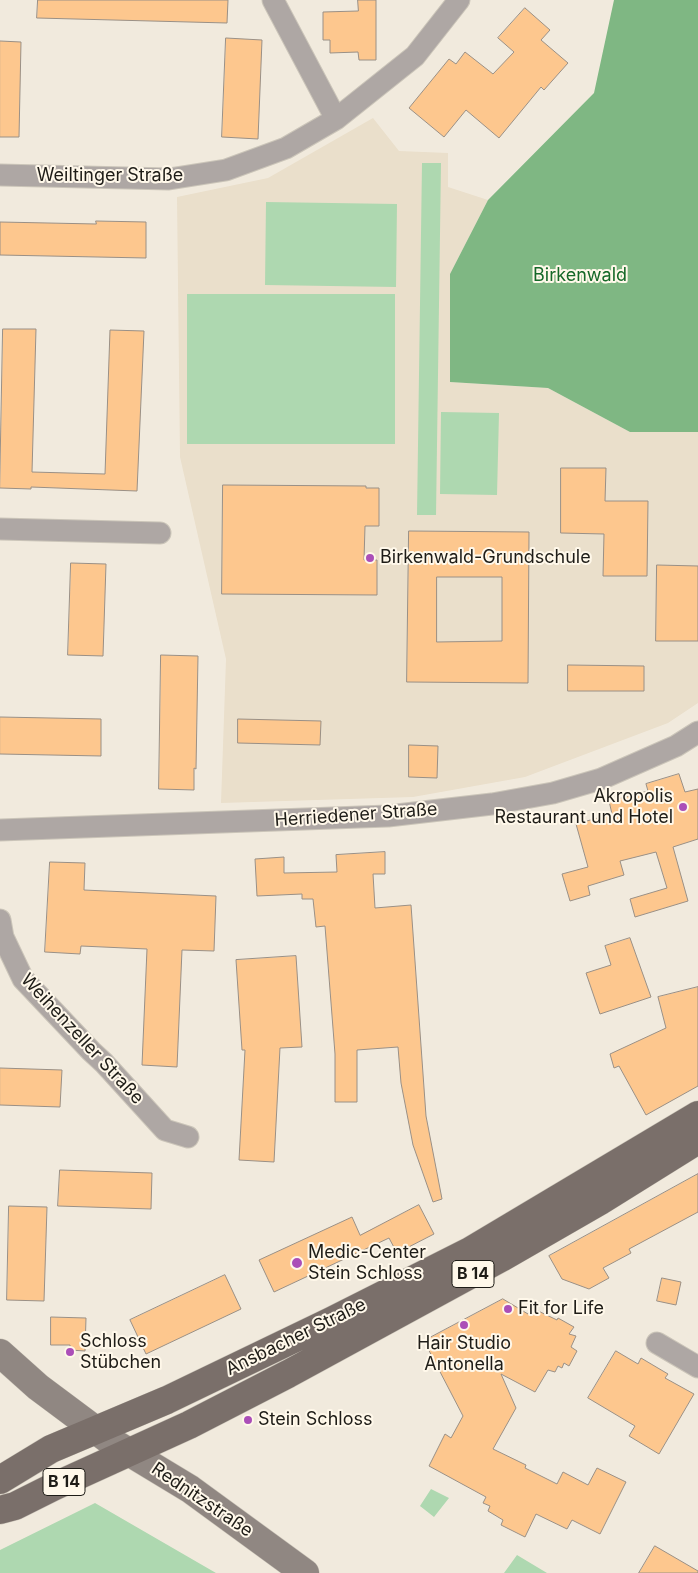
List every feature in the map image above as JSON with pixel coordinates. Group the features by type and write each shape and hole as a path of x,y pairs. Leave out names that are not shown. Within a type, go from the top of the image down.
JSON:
{"main road":[{"name":"Ansbacher Straße","path":"96,1430 185,1392 470,1251 698,1115"},
{"name":"Ansbacher Straße","path":"129,1452 224,1407 411,1308 600,1201 698,1140"},
{"name":"Rednitzstraße","path":"0,1353 38,1387 96,1430 190,1489 305,1573"},
{"name":"B 14","path":"0,1480 51,1449 96,1430"},
{"name":"B 14","path":"0,1510 15,1506 129,1452"}],"street":[{"path":"273,0 336,119"},
{"name":"Weiltinger Straße","path":"0,175 168,179 226,170 286,148 336,119 415,56 459,0"},
{"path":"0,529 160,533"},
{"name":"Herriedener Straße","path":"0,830 388,816 492,804 553,793 601,779 676,746 698,732"},
{"name":"Weihenzeller Straße","path":"0,920 3,937 23,979 165,1130 188,1137"},
{"path":"657,1343 698,1367"}],"shaded area":[{"name":"Birkenwald-Grundschule","path":"373,118 399,151 448,153 448,187 488,200 450,274 450,382 548,388 630,432 698,432 698,703 668,723 525,777 413,797 221,803 226,659 180,457 177,197 268,178"}],"green space":[{"name":"Birkenwald","path":"614,0 698,0 698,432 630,432 548,388 450,382 450,274 488,200 594,93"},
{"path":"422,163 441,163 436,515 417,515"},
{"path":"266,202 397,204 396,287 265,285"},
{"path":"187,294 395,294 395,444 187,444"},
{"path":"441,412 499,413 497,495 440,494"},
{"path":"431,1489 449,1498 434,1517 420,1506"},
{"path":"95,1503 216,1573 0,1573 0,1550"},
{"path":"517,1555 547,1573 504,1573"}],"building":[{"path":"38,0 228,0 227,23 37,18"},
{"path":"358,0 376,0 376,60 359,60 358,52 330,53 330,40 323,40 323,12 358,11"},
{"path":"525,8 550,30 541,40 568,63 544,90 541,87 499,138 466,110 444,137 409,108 449,59 456,64 465,52 493,74 514,52 498,38"},
{"path":"226,38 262,40 258,139 222,137"},
{"path":"0,41 21,42 19,137 0,137"},
{"path":"96,221 146,222 146,258 0,255 0,222 96,224"},
{"path":"3,329 36,329 32,472 105,474 110,330 144,331 137,491 31,487 31,489 0,488"},
{"path":"561,468 606,468 605,501 648,501 647,576 603,576 604,534 561,533"},
{"path":"223,485 366,486 366,488 379,488 379,526 365,526 364,560 377,560 377,595 222,594"},
{"path":"409,531 529,532 528,683 407,682","holes":["437,577 502,577 502,641 437,642"]},
{"path":"71,563 106,564 103,656 68,655"},
{"path":"657,565 698,566 698,641 656,641"},
{"path":"161,655 198,656 194,790 159,789"},
{"path":"568,665 644,666 644,691 568,691"},
{"path":"0,717 101,719 101,756 0,754"},
{"path":"238,719 321,721 320,745 238,743"},
{"path":"409,745 438,746 437,778 409,777"},
{"path":"679,774 685,792 698,789 698,839 673,847 688,901 635,917 630,899 667,888 656,852 620,861 624,875 588,886 590,895 570,901 562,874 588,867 576,824 612,814 609,801 648,791 646,784"},
{"path":"385,852 385,874 373,874 375,908 411,905 426,1116 442,1199 433,1202 413,1145 401,1083 398,1047 357,1050 357,1102 335,1102 335,1054 325,926 316,927 313,899 302,899 302,894 257,896 255,859 284,857 284,873 337,872 336,855"},
{"path":"50,862 85,863 84,890 216,896 214,951 182,950 177,1067 142,1065 147,949 81,946 80,954 45,952"},
{"path":"630,938 651,997 600,1014 586,973 611,965 605,946"},
{"path":"296,956 302,1047 280,1048 274,1162 239,1160 245,1050 242,1050 236,960"},
{"path":"698,987 698,1086 646,1115 619,1066 614,1068 610,1054 666,1028 658,997"},
{"path":"0,1068 62,1070 60,1107 0,1105"},
{"path":"60,1170 152,1173 151,1209 58,1206"},
{"path":"698,1174 698,1212 629,1249 631,1253 603,1268 609,1278 589,1289 562,1279 549,1256"},
{"path":"419,1205 434,1234 397,1253 389,1238 274,1292 259,1260 352,1217 360,1235"},
{"path":"9,1206 47,1207 44,1301 7,1300"},
{"path":"225,1275 241,1309 146,1354 130,1320"},
{"path":"662,1278 681,1282 676,1305 657,1301"},
{"path":"503,1299 528,1314 532,1308 557,1320 558,1318 574,1327 569,1334 576,1336 571,1347 577,1351 569,1366 564,1363 562,1368 558,1366 555,1372 548,1370 535,1392 501,1374 516,1408 493,1449 526,1465 525,1468 557,1484 563,1472 588,1485 597,1468 626,1482 600,1534 572,1520 567,1529 536,1514 525,1537 501,1525 503,1520 488,1511 490,1506 483,1503 486,1497 429,1466 445,1434 451,1438 463,1416 424,1341"},
{"path":"51,1317 86,1318 85,1351 70,1350 70,1345 51,1345"},
{"path":"616,1351 638,1364 641,1358 668,1374 665,1378 694,1394 659,1454 629,1436 635,1426 588,1398"},
{"path":"655,1546 698,1571 698,1573 639,1573"}],"place":[{"name":"Birkenwald-Grundschule","path":"370,558"},
{"name":"Akropolis Restaurant und Hotel","path":"683,807"},
{"name":"Medic-Center Stein Schloss","path":"297,1263"},
{"name":"Fit for Life","path":"508,1309"},
{"name":"Hair Studio Antonella","path":"464,1325"},
{"name":"Schloss Stübchen","path":"70,1352"},
{"name":"Stein Schloss","path":"248,1420"}]}
